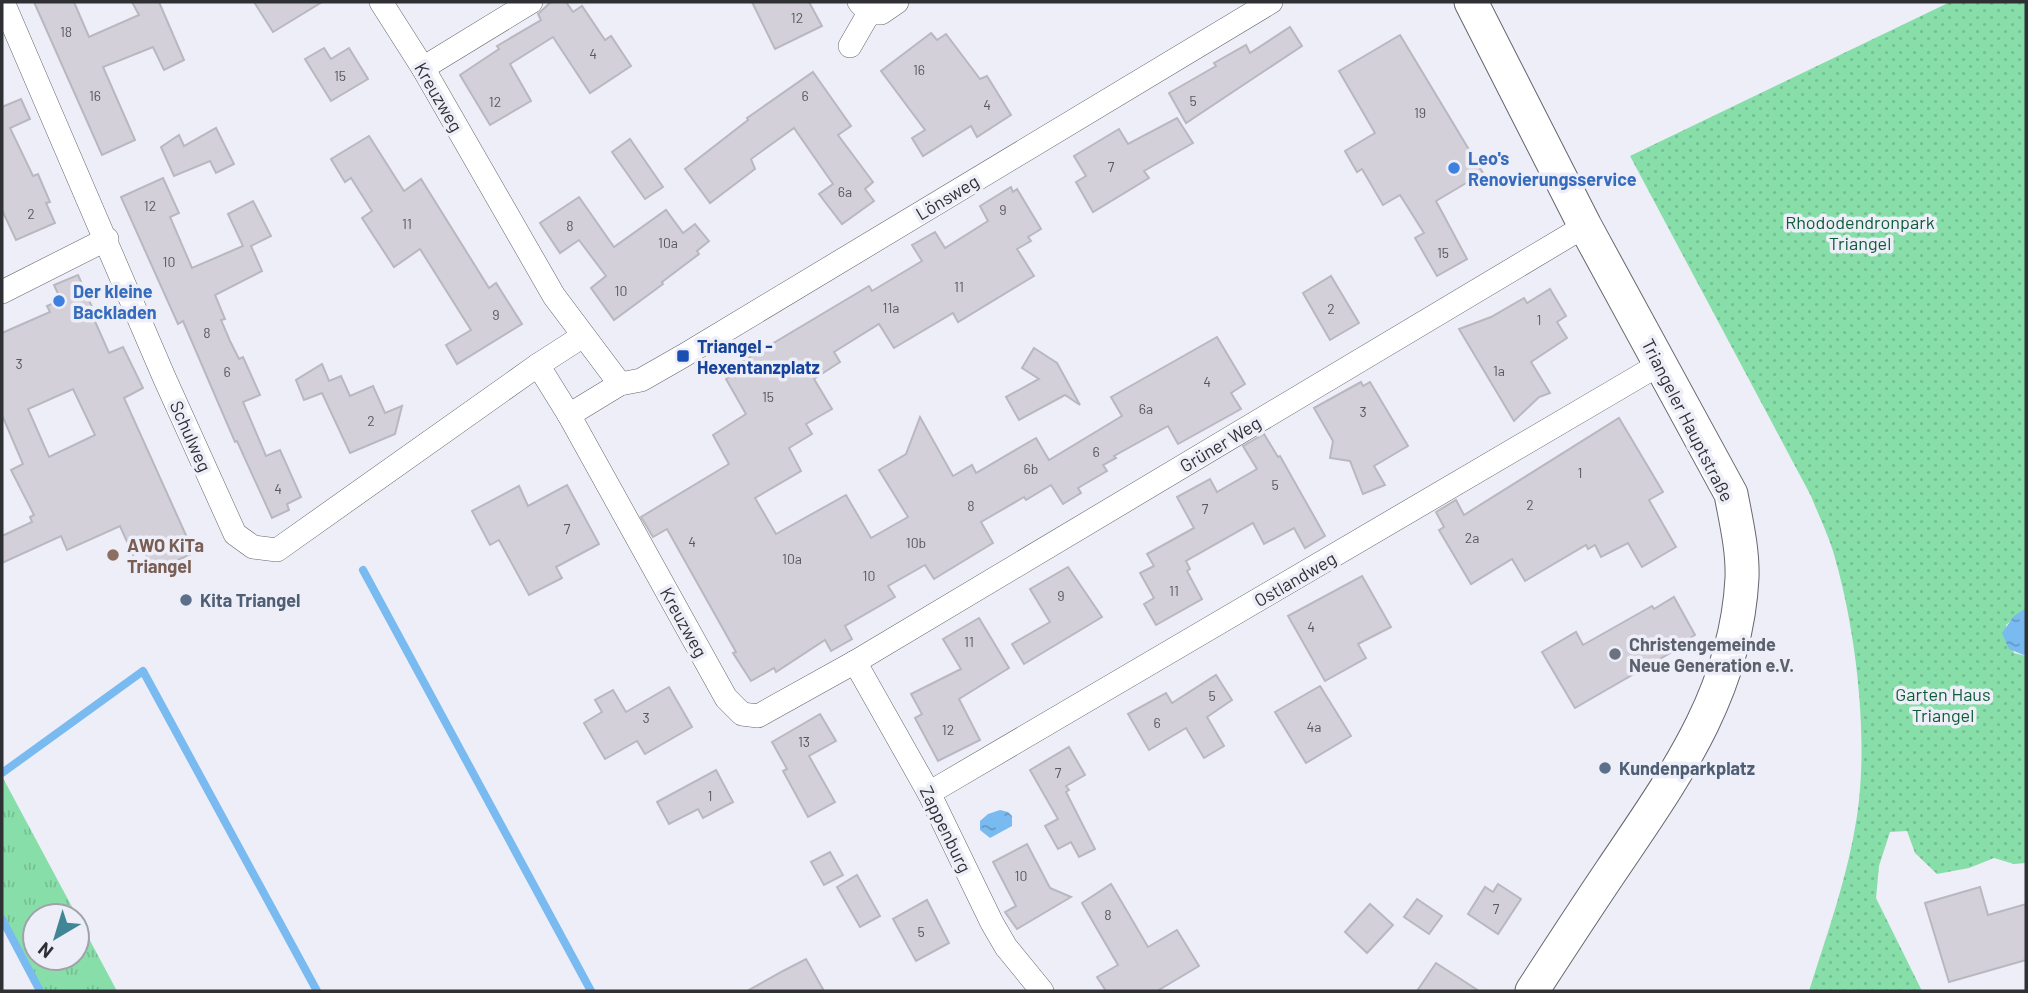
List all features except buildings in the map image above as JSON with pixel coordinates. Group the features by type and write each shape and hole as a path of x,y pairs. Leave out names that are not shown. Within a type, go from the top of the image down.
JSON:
{"street":[{"name":"Schulweg","path":"3,2 164,377 235,534 253,547 277,550 583,336"},
{"name":"Kreuzweg","path":"381,2 423,68 554,296 620,384"},
{"path":"423,68 531,2"},
{"path":"850,46 864,8 881,13 897,2"},
{"name":"Lönsweg","path":"569,415 620,384 641,380 683,356 1271,2"},
{"name":"Triangeler Hauptstraße","path":"1471,2 1585,226 1731,494 1739,538 1742,577 1737,623 1728,663 1711,709 1685,758 1532,991"},
{"name":"Grüner Weg","path":"855,662 1585,226"},
{"path":"2,292 107,239"},
{"name":"Ostlandweg","path":"929,793 1660,363"},
{"name":"Kreuzweg","path":"538,365 569,415 726,698 742,714 758,716 855,662"},
{"name":"Zappenburg","path":"855,662 929,793 999,935 1042,991"}],"green space":[{"name":"Rhododendronpark Triangel","path":"1950,2 2026,2 2026,608 2006,625 2014,653 2026,656 2026,863 2014,864 1994,858 1969,868 1937,874 1915,853 1907,831 1890,832 1879,866 1876,898 1922,991 1809,991 1848,861 1860,785 1862,752 1858,683 1841,581 1833,551 1811,496 1630,156"},
{"path":"3,778 69,902 21,902 21,950 2,915"},
{"path":"91,942 117,991 43,991 33,972 91,972"}],"water":[{"path":"2026,608 2026,656 2009,649 2002,633 2014,616"},
{"path":"1000,810 1012,816 1012,826 990,838 980,830 980,821 988,814"}],"waterway":[{"path":"363,570 591,991"},
{"path":"2,773 143,671 317,991"},
{"path":"2,919 40,991"}],"place":[{"name":"Leo's Renovierungsservice","path":"1454,168"},
{"name":"Der kleine Backladen","path":"59,301"},
{"name":"Triangel - Hexentanzplatz","path":"683,356"},
{"name":"AWO KiTa Triangel","path":"113,555"},
{"name":"Kita Triangel","path":"186,600"},
{"name":"Christengemeinde Neue Generation e.V.","path":"1615,654"},
{"name":"Kundenparkplatz","path":"1605,768"}],"park label":[{"name":"Garten Haus Triangel","path":"1943,704"}]}
